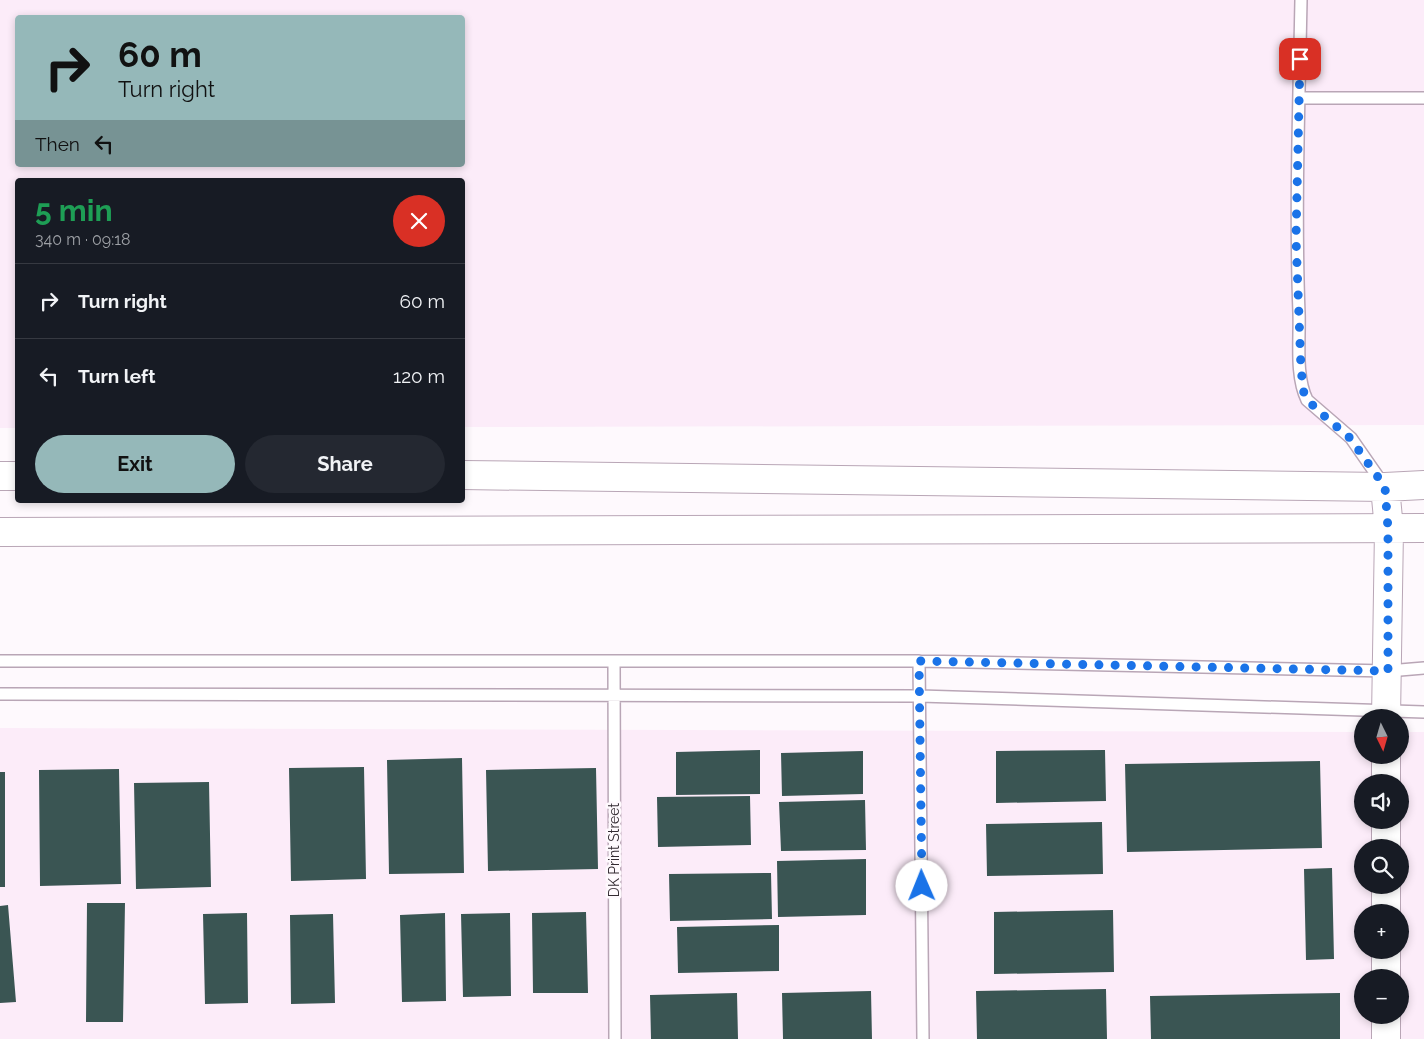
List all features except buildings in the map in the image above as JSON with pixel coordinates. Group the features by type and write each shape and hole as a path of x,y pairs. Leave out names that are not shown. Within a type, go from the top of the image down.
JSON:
{"street":[{"path":"0,532 1388,529 1424,532 1423,485 1385,487 465,475"},
{"path":"0,476 15,476"},
{"path":"1385,487 1388,529 1386,709"},
{"path":"1386,1024 1386,1039"}],"lane":[{"path":"1301,0 1296,238 1301,369 1304,394 1315,408 1350,438 1385,487"},
{"path":"1299,98 1424,98"},
{"path":"0,661 919,661 1388,671 1424,668"},
{"name":"DK Print Street","path":"614,661 615,1039"},
{"path":"919,661 923,1039"},
{"path":"0,694 920,696 1354,713"},
{"path":"1409,713 1424,712"}],"shaded area":[{"path":"0,0 1424,0 1424,425 465,427 465,178 15,178 15,428 0,428"},
{"path":"0,728 1354,732 1354,764 1409,764 1409,732 1424,732 1424,1039 0,1039"}],"route":[{"path":"922,886 919,661 1388,671 1388,529 1385,487 1366,457 1350,438 1306,400 1304,394 1301,369 1296,238 1300,59"}]}
